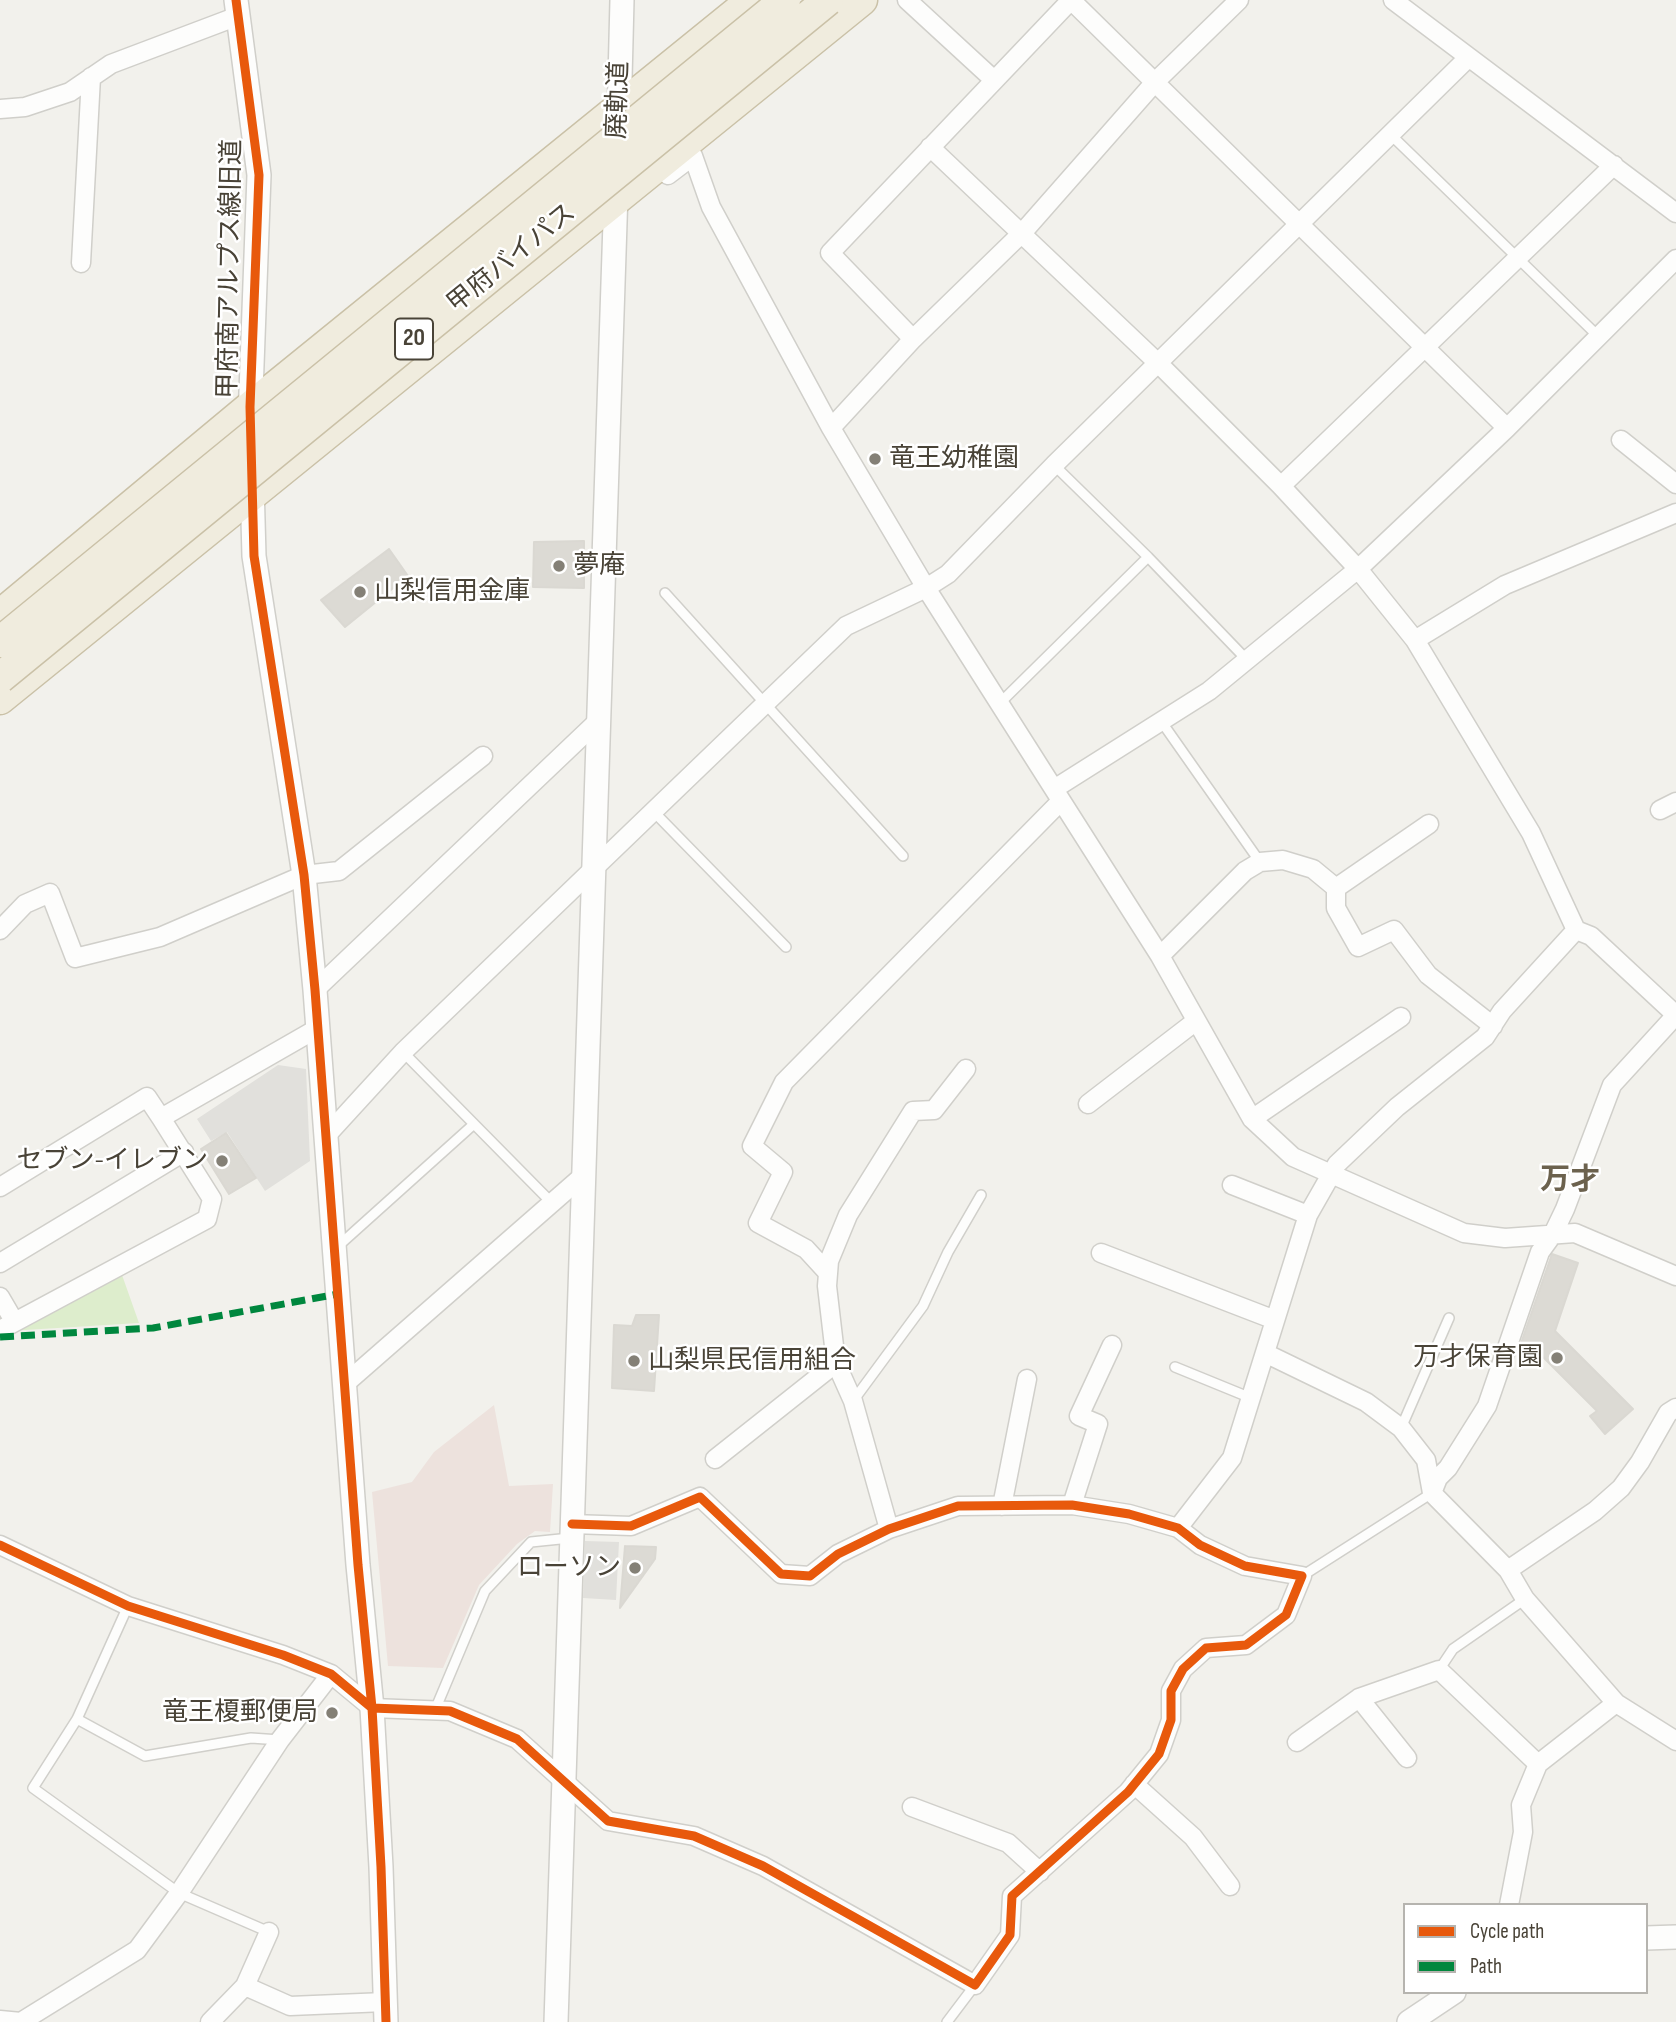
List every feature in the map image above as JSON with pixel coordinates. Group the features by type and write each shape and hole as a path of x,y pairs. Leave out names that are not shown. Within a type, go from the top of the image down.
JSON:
{"highway":[{"path":"0,615 250,407 752,0"},
{"name":"甲府バイパス","path":"0,642 785,0"},
{"name":"甲府バイパス","path":"0,678 828,0"},
{"path":"0,699 615,207 862,0"}],"street":[{"name":"廃軌道","path":"556,2022 622,0"},
{"path":"907,0 995,80"},
{"path":"912,339 830,253 1071,0 1507,428"},
{"path":"831,428 912,339 1023,232 1155,82 1239,0"},
{"path":"1393,0 1676,213"},
{"path":"0,110 25,107 70,92 111,64 237,8"},
{"name":"甲府南アルプス線旧道","path":"237,8 259,175 250,407 254,556 304,875 315,990 358,1565 372,1707 385,2012"},
{"path":"327,1135 403,1052 846,626 926,588 948,574 1054,465 1469,57"},
{"path":"81,263 91,77"},
{"path":"930,147 1023,232 1159,364 1281,486 1358,569 1416,640 1531,833 1576,930 1591,936 1676,1015 1612,1085 1553,1234 1540,1252 1487,1406 1438,1478 1432,1493"},
{"path":"615,207 693,156 711,207 831,428 926,588 1160,956 1252,1119 1293,1157 1464,1233 1505,1238 1575,1233 1676,1276"},
{"path":"1281,486 1614,165"},
{"path":"828,1273 806,1248 758,1223 783,1172 752,1146 785,1082 1057,795 1161,721 1209,691 1358,569 1507,428 1676,258"},
{"path":"1621,440 1676,484"},
{"path":"1416,640 1506,585 1676,513"},
{"path":"315,990 600,719"},
{"path":"0,930 25,904 50,893 75,958 160,937 304,875 339,871 483,756"},
{"path":"1336,888 1429,824"},
{"path":"1160,956 1245,872 1260,862 1283,860 1299,864 1313,869 1336,888"},
{"path":"1336,888 1336,908 1358,947 1394,930 1428,975 1493,1026"},
{"path":"1178,1528 1232,1458 1308,1215 1337,1164 1397,1107 1485,1037 1502,1011 1576,930"},
{"path":"1252,1119 1401,1017"},
{"path":"1088,1104 1196,1021"},
{"path":"161,1118 318,1028"},
{"path":"890,1529 853,1401 836,1363 829,1261 848,1215 914,1111 934,1110 966,1069"},
{"path":"0,1187 147,1097 212,1199 207,1219 7,1325 0,1297"},
{"path":"0,1263 184,1152"},
{"path":"346,1383 585,1174"},
{"path":"1232,1185 1308,1215"},
{"path":"1101,1252 1275,1320"},
{"path":"1072,1505 1098,1424 1079,1416 1112,1345"},
{"path":"1265,1353 1366,1402 1401,1428 1426,1460 1432,1493 1508,1570 1525,1599 1616,1703 1676,1741"},
{"path":"715,1459 836,1363"},
{"path":"1002,1506 1027,1379"},
{"path":"1508,1570 1595,1511 1621,1488 1640,1462 1668,1413 1676,1408"},
{"path":"0,1545 128,1606 284,1655 331,1674 372,1707 450,1711 517,1739 608,1821 694,1836 763,1866 975,1985 1010,1935 1013,1896 1134,1784 1159,1754 1171,1720 1171,1691 1183,1669 1206,1648 1246,1645 1286,1615 1302,1576 1245,1566 1200,1545 1178,1528 1129,1514 1072,1505 958,1506 890,1529 838,1554 810,1576 781,1574 700,1497 631,1525 571,1531"},
{"path":"1297,1742 1359,1698 1439,1670 1538,1764"},
{"path":"0,2020 21,2022 137,1950 280,1740 331,1674"},
{"path":"1359,1698 1408,1758"},
{"path":"1509,1903 1523,1832 1521,1805 1538,1764 1616,1703"},
{"path":"1134,1784 1193,1837 1230,1886"},
{"path":"912,1807 1008,1843 1040,1872"},
{"path":"210,2022 245,1986 269,1932"},
{"path":"1648,1938 1676,1937"},
{"path":"245,1986 288,2014 385,2012"},
{"path":"1409,2022 1451,1994"}],"lane":[{"path":"1390,134 1599,337"},
{"path":"1054,465 1247,660"},
{"path":"1000,703 1148,557"},
{"path":"665,593 903,856"},
{"path":"1161,721 1260,862"},
{"path":"653,811 786,947"},
{"path":"403,1052 552,1203"},
{"path":"335,1249 474,1124"},
{"path":"853,1401 923,1306 948,1251 981,1195"},
{"path":"1401,1428 1448,1318"},
{"path":"1175,1367 1251,1398"},
{"path":"1302,1576 1432,1493"},
{"path":"435,1710 485,1591 531,1542 571,1531"},
{"path":"1439,1670 1452,1649 1525,1599"},
{"path":"128,1606 77,1719 33,1788 179,1892 269,1932"},
{"path":"77,1719 145,1756 251,1738 280,1740"},
{"path":"947,2022 975,1985"}],"shaded area":[{"path":"278,1065 306,1069 310,1161 265,1191 227,1132 211,1141 197,1119"},
{"path":"494,1405 509,1486 553,1484 550,1532 535,1531 517,1544 479,1585 443,1668 388,1666 372,1492 412,1482 434,1452"},
{"path":"585,1541 619,1542 616,1600 583,1598"}],"green space":[{"path":"122,1275 139,1323 9,1331"}],"building":[{"path":"584,541 584,588 533,587 534,542"},
{"path":"389,549 408,576 345,627 321,600"},
{"path":"226,1133 256,1178 229,1194 201,1149"},
{"path":"1552,1254 1578,1263 1555,1331 1633,1409 1605,1434 1590,1416 1597,1411 1539,1353 1520,1346"},
{"path":"636,1315 659,1315 654,1391 612,1388 614,1325 632,1326"},
{"path":"625,1546 656,1547 655,1559 620,1608"}],"marked path":[{"path":"0,1337 153,1328 338,1294"}],"cycle path":[{"path":"236,0 259,175 250,407 254,556 304,875 315,990 358,1565 372,1708 386,2022"},
{"path":"0,1545 128,1606 283,1655 331,1674 372,1708 450,1711 517,1739 608,1821 694,1836 763,1866 975,1985 1010,1935 1012,1896 1128,1792 1159,1754 1171,1720 1171,1691 1183,1669 1206,1648 1246,1645 1286,1615 1302,1576 1245,1566 1200,1545 1178,1528 1129,1514 1072,1505 958,1506 889,1529 838,1554 810,1576 781,1574 700,1497 631,1526 572,1524"}],"place":[{"name":"竜王幼稚園","path":"875,459"},
{"name":"夢庵","path":"559,566"},
{"name":"山梨信用金庫","path":"360,592"},
{"name":"セブン-イレブン","path":"222,1161"},
{"name":"万才保育園","path":"1557,1358"},
{"name":"山梨県民信用組合","path":"634,1361"},
{"name":"ローソン","path":"635,1568"},
{"name":"竜王榎郵便局","path":"332,1713"}],"district":[{"name":"万才","path":"1570,1181"}]}
